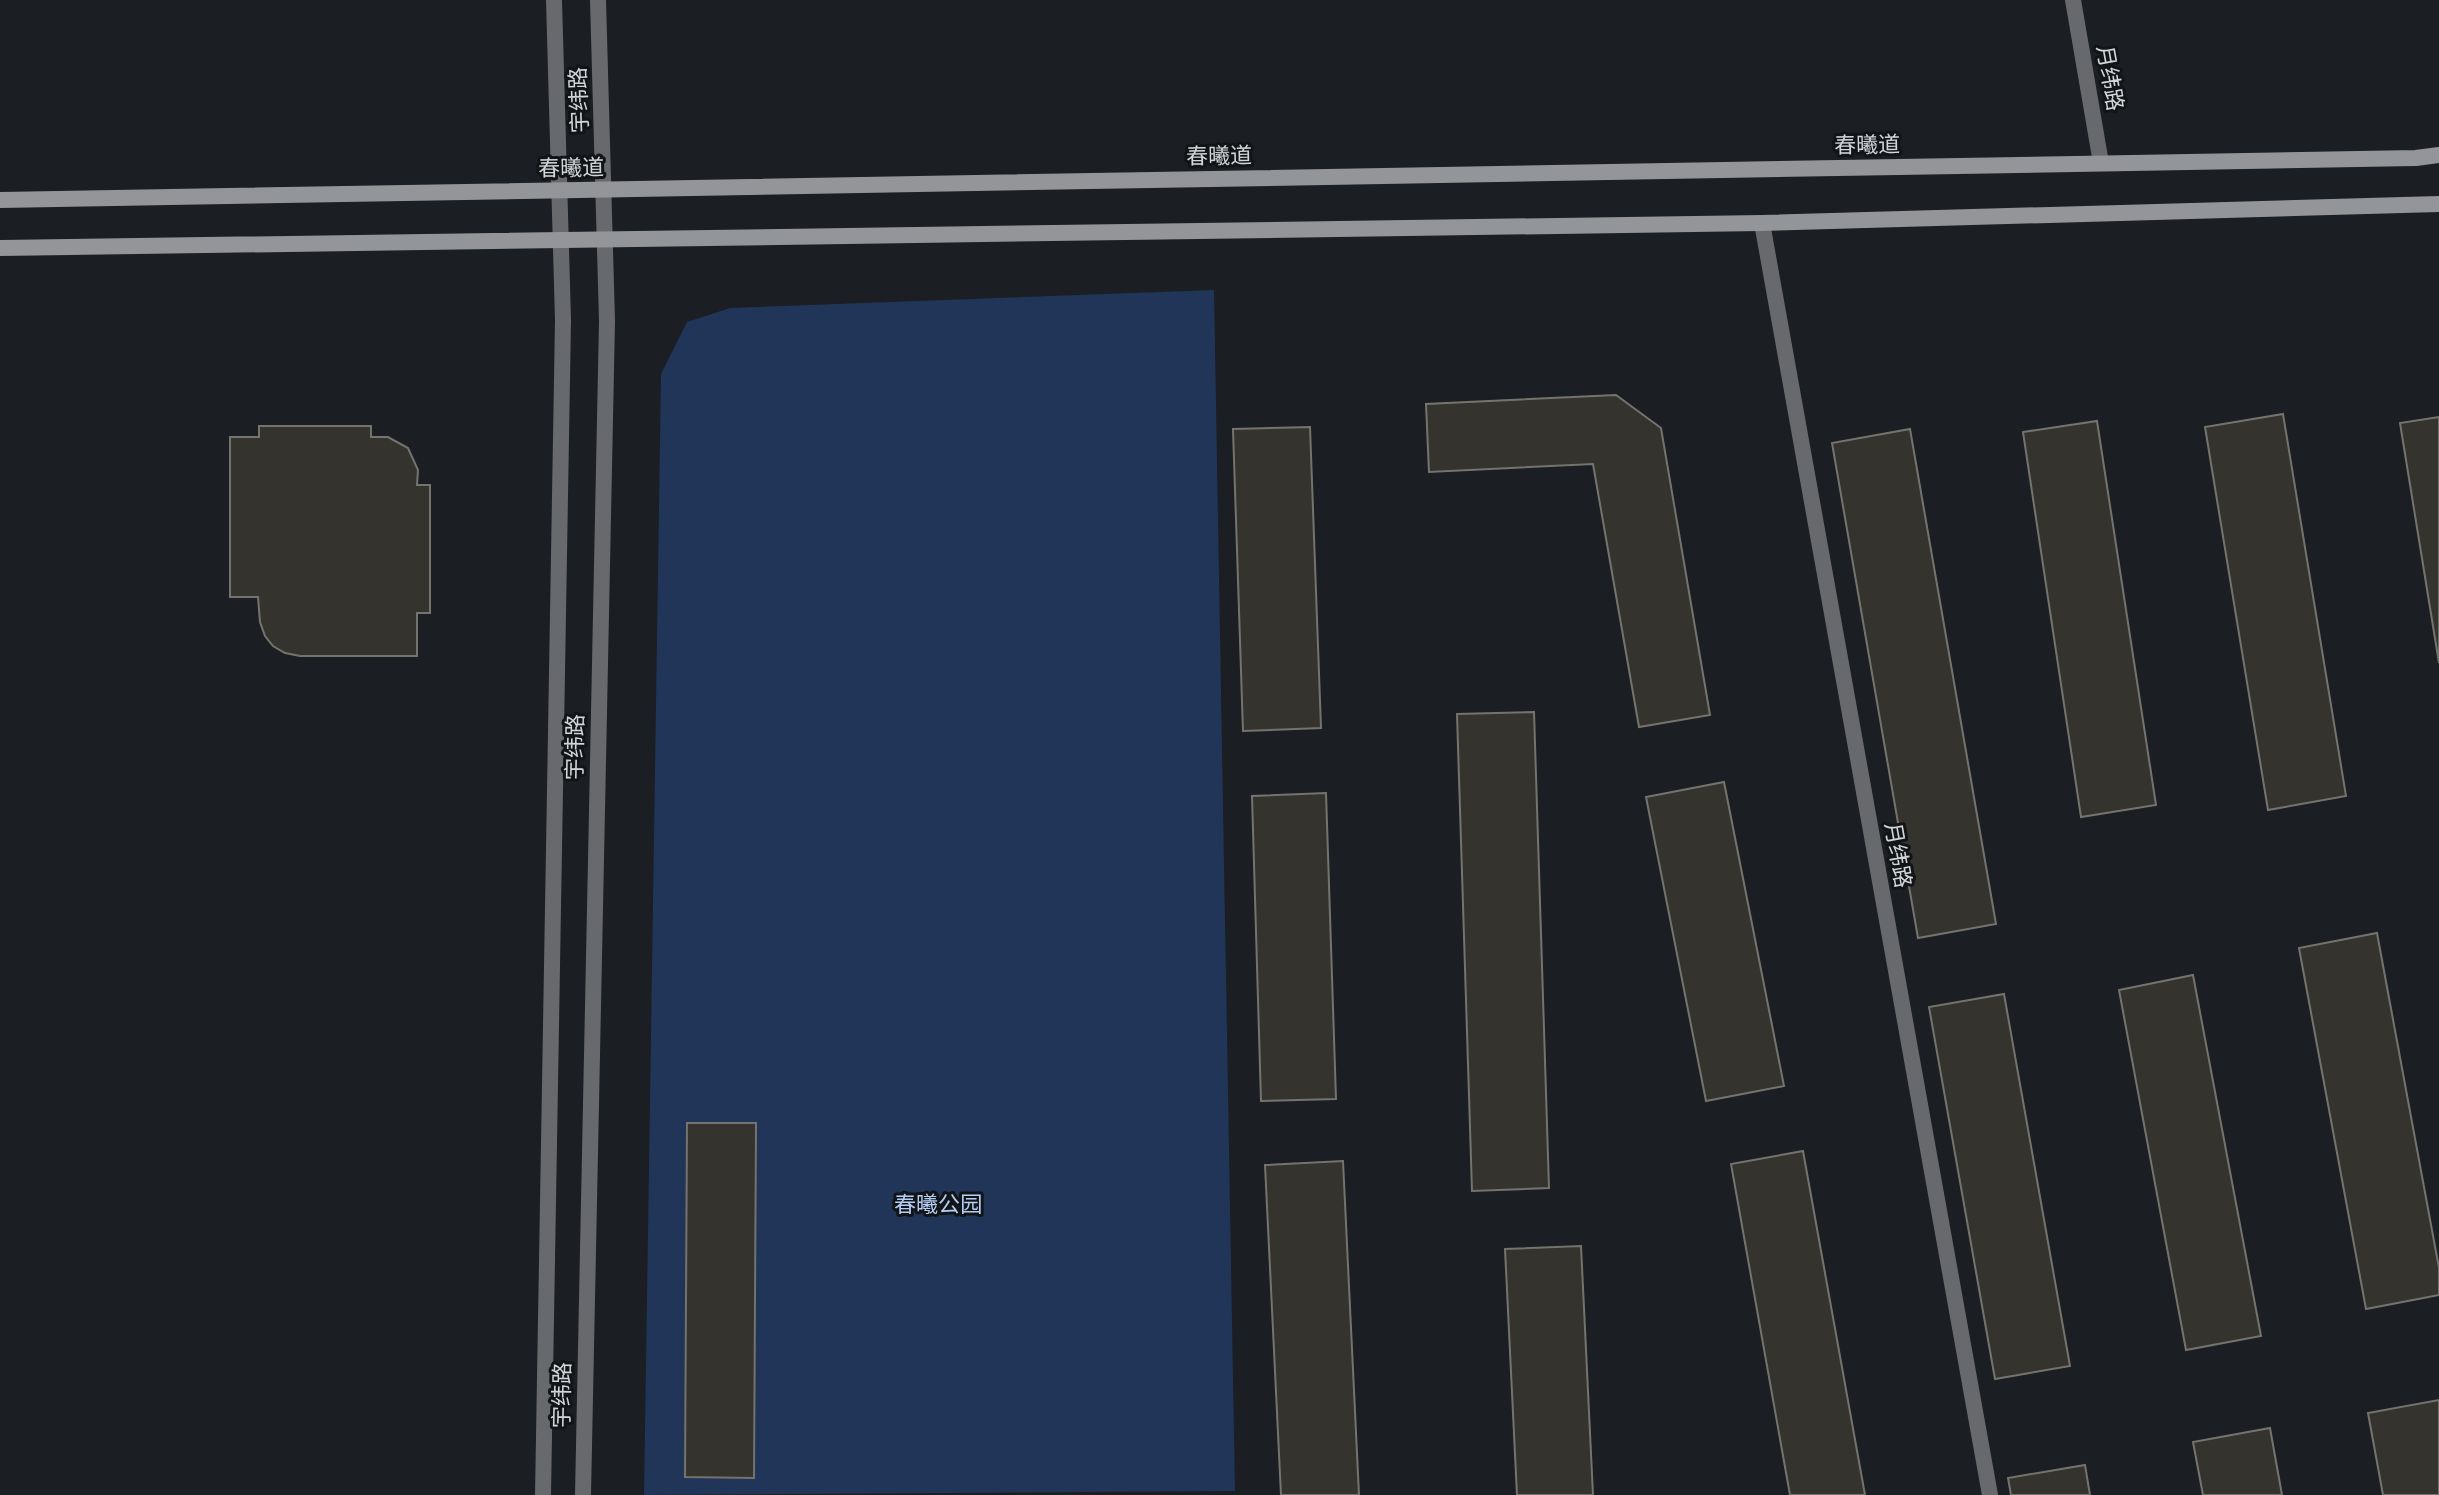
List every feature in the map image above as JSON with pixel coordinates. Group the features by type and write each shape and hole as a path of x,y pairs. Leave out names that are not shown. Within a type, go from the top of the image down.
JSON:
{"main road":[{"name":"春曦道","path":"0,200 2439,155"},
{"path":"0,248 1762,223 2439,204"}],"street":[{"name":"宇纬路","path":"543,1495 563,352 554,0"},
{"name":"宇纬路","path":"583,1495 607,321 598,0"},
{"name":"月纬路","path":"2073,0 2101,163"},
{"name":"月纬路","path":"1762,223 1990,1495"}],"green space":[{"name":"春曦公园","path":"1214,290 1235,1491 644,1495 661,374 687,322 730,308"}],"building":[{"path":"1616,395 1661,428 1710,715 1639,727 1593,464 1429,472 1426,404"},
{"path":"2283,414 2346,796 2268,810 2205,427"},
{"path":"2439,417 2439,663 2400,423"},
{"path":"2097,421 2156,805 2081,817 2023,432"},
{"path":"259,426 371,426 371,437 388,437 408,448 418,470 417,485 430,485 430,613 417,613 417,656 300,656 285,653 273,646 265,636 260,622 258,597 230,597 230,437 259,437"},
{"path":"1310,427 1321,728 1243,731 1233,429"},
{"path":"1910,429 1996,924 1918,938 1832,443"},
{"path":"1534,712 1549,1188 1472,1191 1457,714"},
{"path":"1724,782 1784,1086 1706,1101 1646,797"},
{"path":"1326,793 1336,1099 1261,1101 1252,796"},
{"path":"2377,933 2439,1268 2439,1295 2366,1309 2299,948"},
{"path":"2193,975 2261,1336 2186,1350 2119,990"},
{"path":"2004,994 2070,1366 1995,1379 1929,1007"},
{"path":"687,1123 756,1123 754,1478 685,1477"},
{"path":"1803,1151 1865,1495 1790,1495 1731,1164"},
{"path":"1343,1161 1359,1495 1281,1495 1265,1165"},
{"path":"1581,1246 1593,1495 1517,1495 1505,1249"},
{"path":"2439,1400 2439,1495 2383,1495 2368,1413"},
{"path":"2270,1428 2282,1495 2203,1495 2193,1442"},
{"path":"2085,1465 2090,1495 2011,1495 2008,1478"}]}
